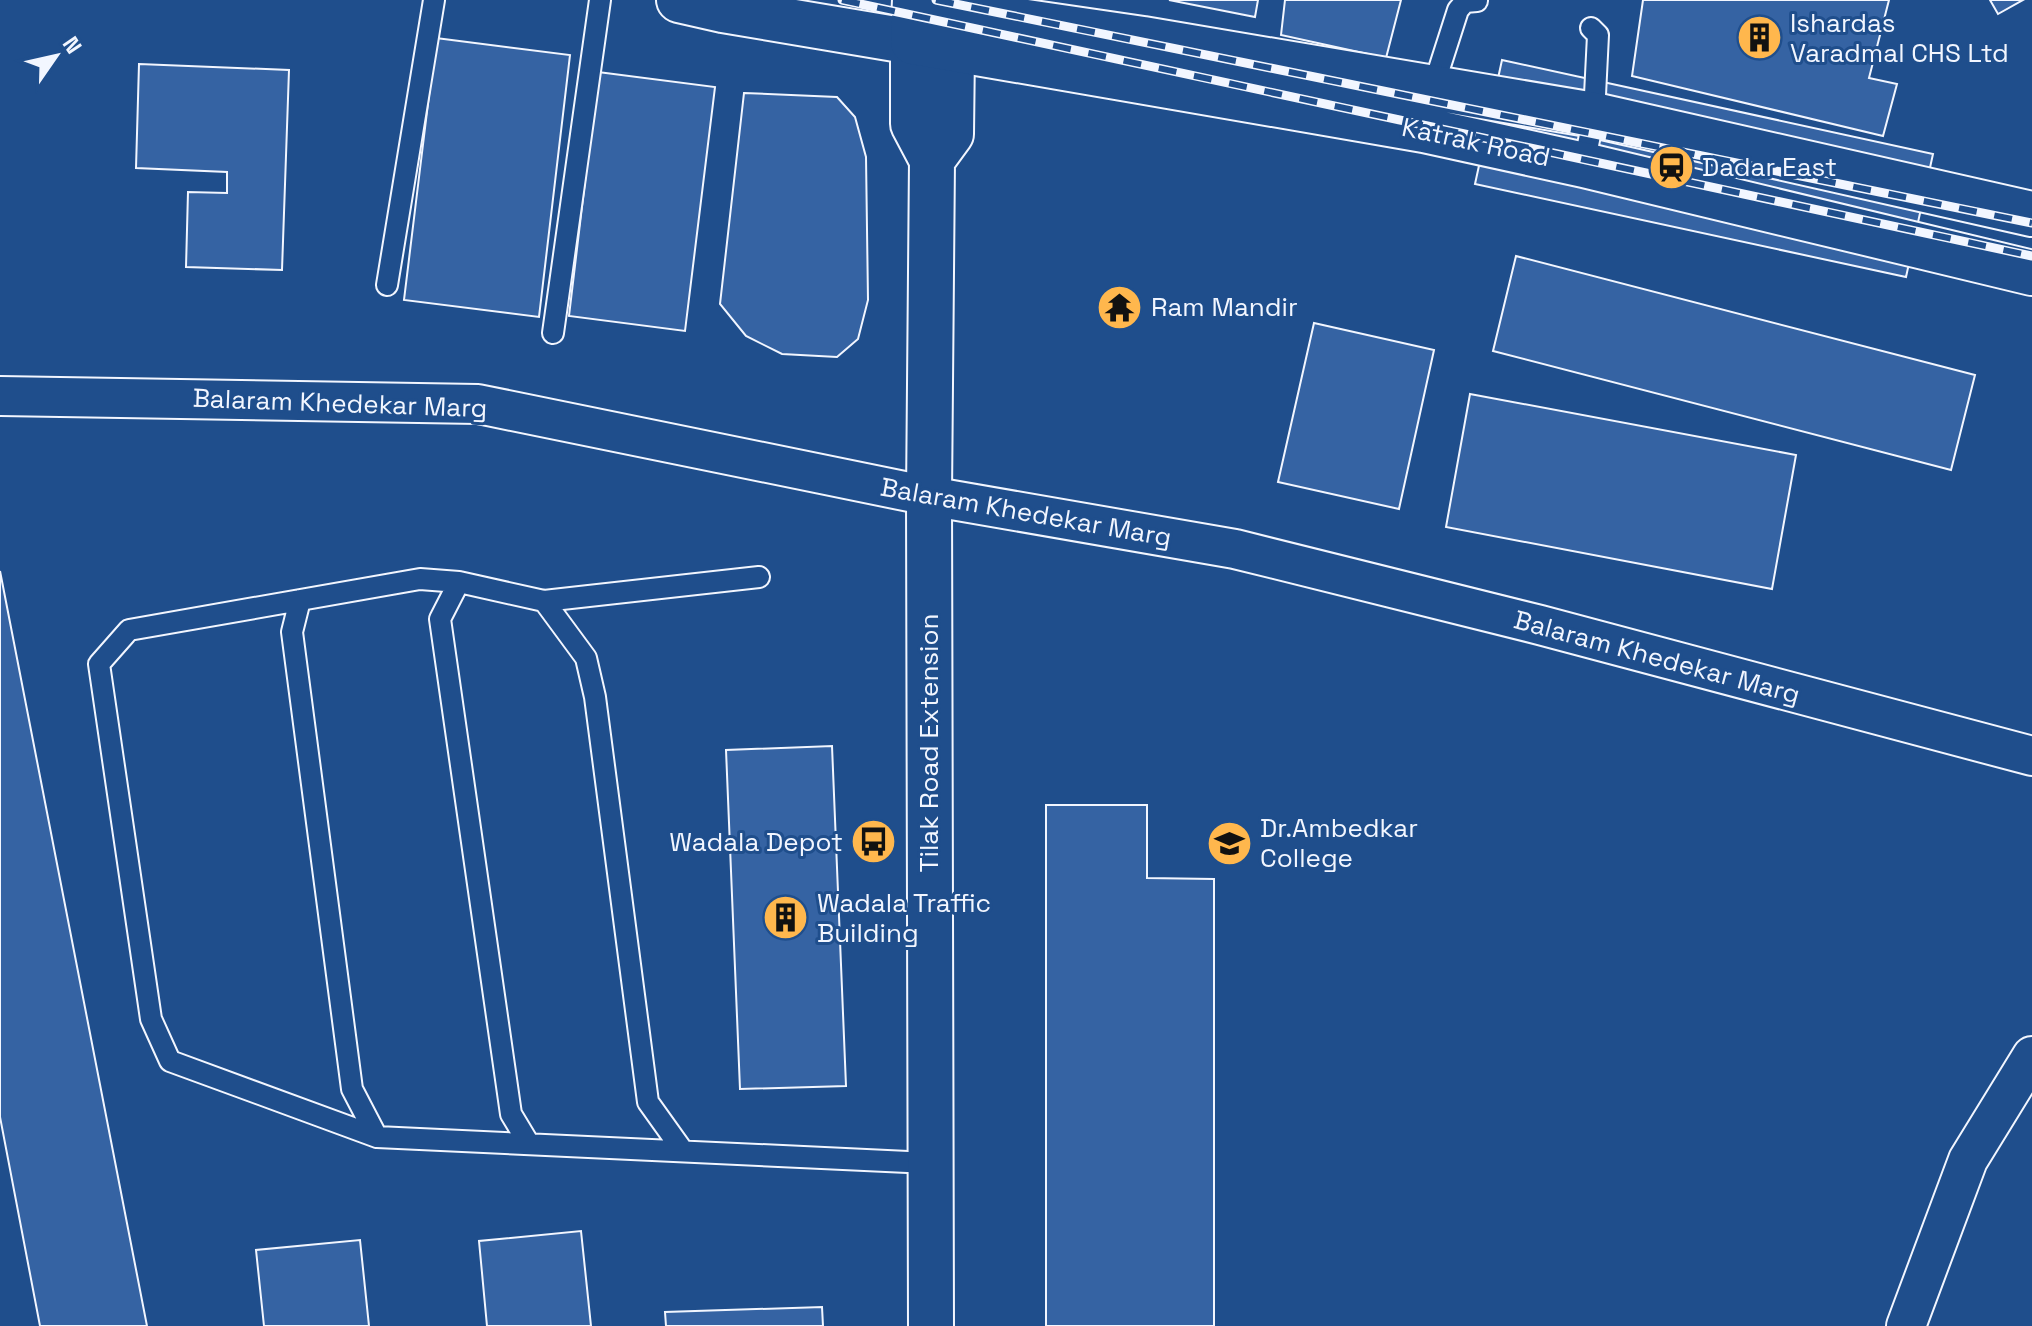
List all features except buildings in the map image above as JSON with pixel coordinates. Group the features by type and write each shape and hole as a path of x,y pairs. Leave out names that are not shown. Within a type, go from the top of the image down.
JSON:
{"main road":[{"name":"Katrak Road","path":"679,0 723,10 928,15 1141,60 2020,270"},
{"name":"Tilak Road Extension","path":"928,15 951,134 932,160 929,496 931,1326"},
{"name":"Katrak Road","path":"1141,60 1432,88 1594,115 2025,213"},
{"path":"1663,186 1670,132"},
{"path":"2020,270 2025,213"}],"street":[{"name":"Balaram Khedekar Marg","path":"0,396 473,403 929,496 1235,549 1540,625 2032,756"},
{"path":"1906,1326 1968,1160 2032,1056"}],"lane":[{"path":"387,285 434,0"},
{"path":"553,333 600,0"},
{"path":"1424,130 1432,88 1458,10 1465,2 1477,1"},
{"path":"1584,165 1594,115 1598,35 1591,28"},
{"path":"759,577 544,601 459,582 420,579 129,630 99,664 151,1019 170,1061 377,1137 929,1163"},
{"path":"459,582 440,619 511,1114 529,1144"},
{"path":"300,600 292,632 352,1089 377,1137"},
{"path":"544,601 586,658 595,697 648,1102 683,1151"}],"railway":[{"path":"842,0 2032,256"},
{"path":"936,0 2032,223"}],"place":[{"name":"Ishardas Varadmal CHS Ltd","path":"1759,38"},
{"name":"Dadar East","path":"1671,167"},
{"name":"Ram Mandir","path":"1120,307"},
{"name":"Wadala Depot","path":"874,842"},
{"name":"Dr.Ambedkar College","path":"1229,843"},
{"name":"Wadala Traffic Building","path":"786,918"}]}
